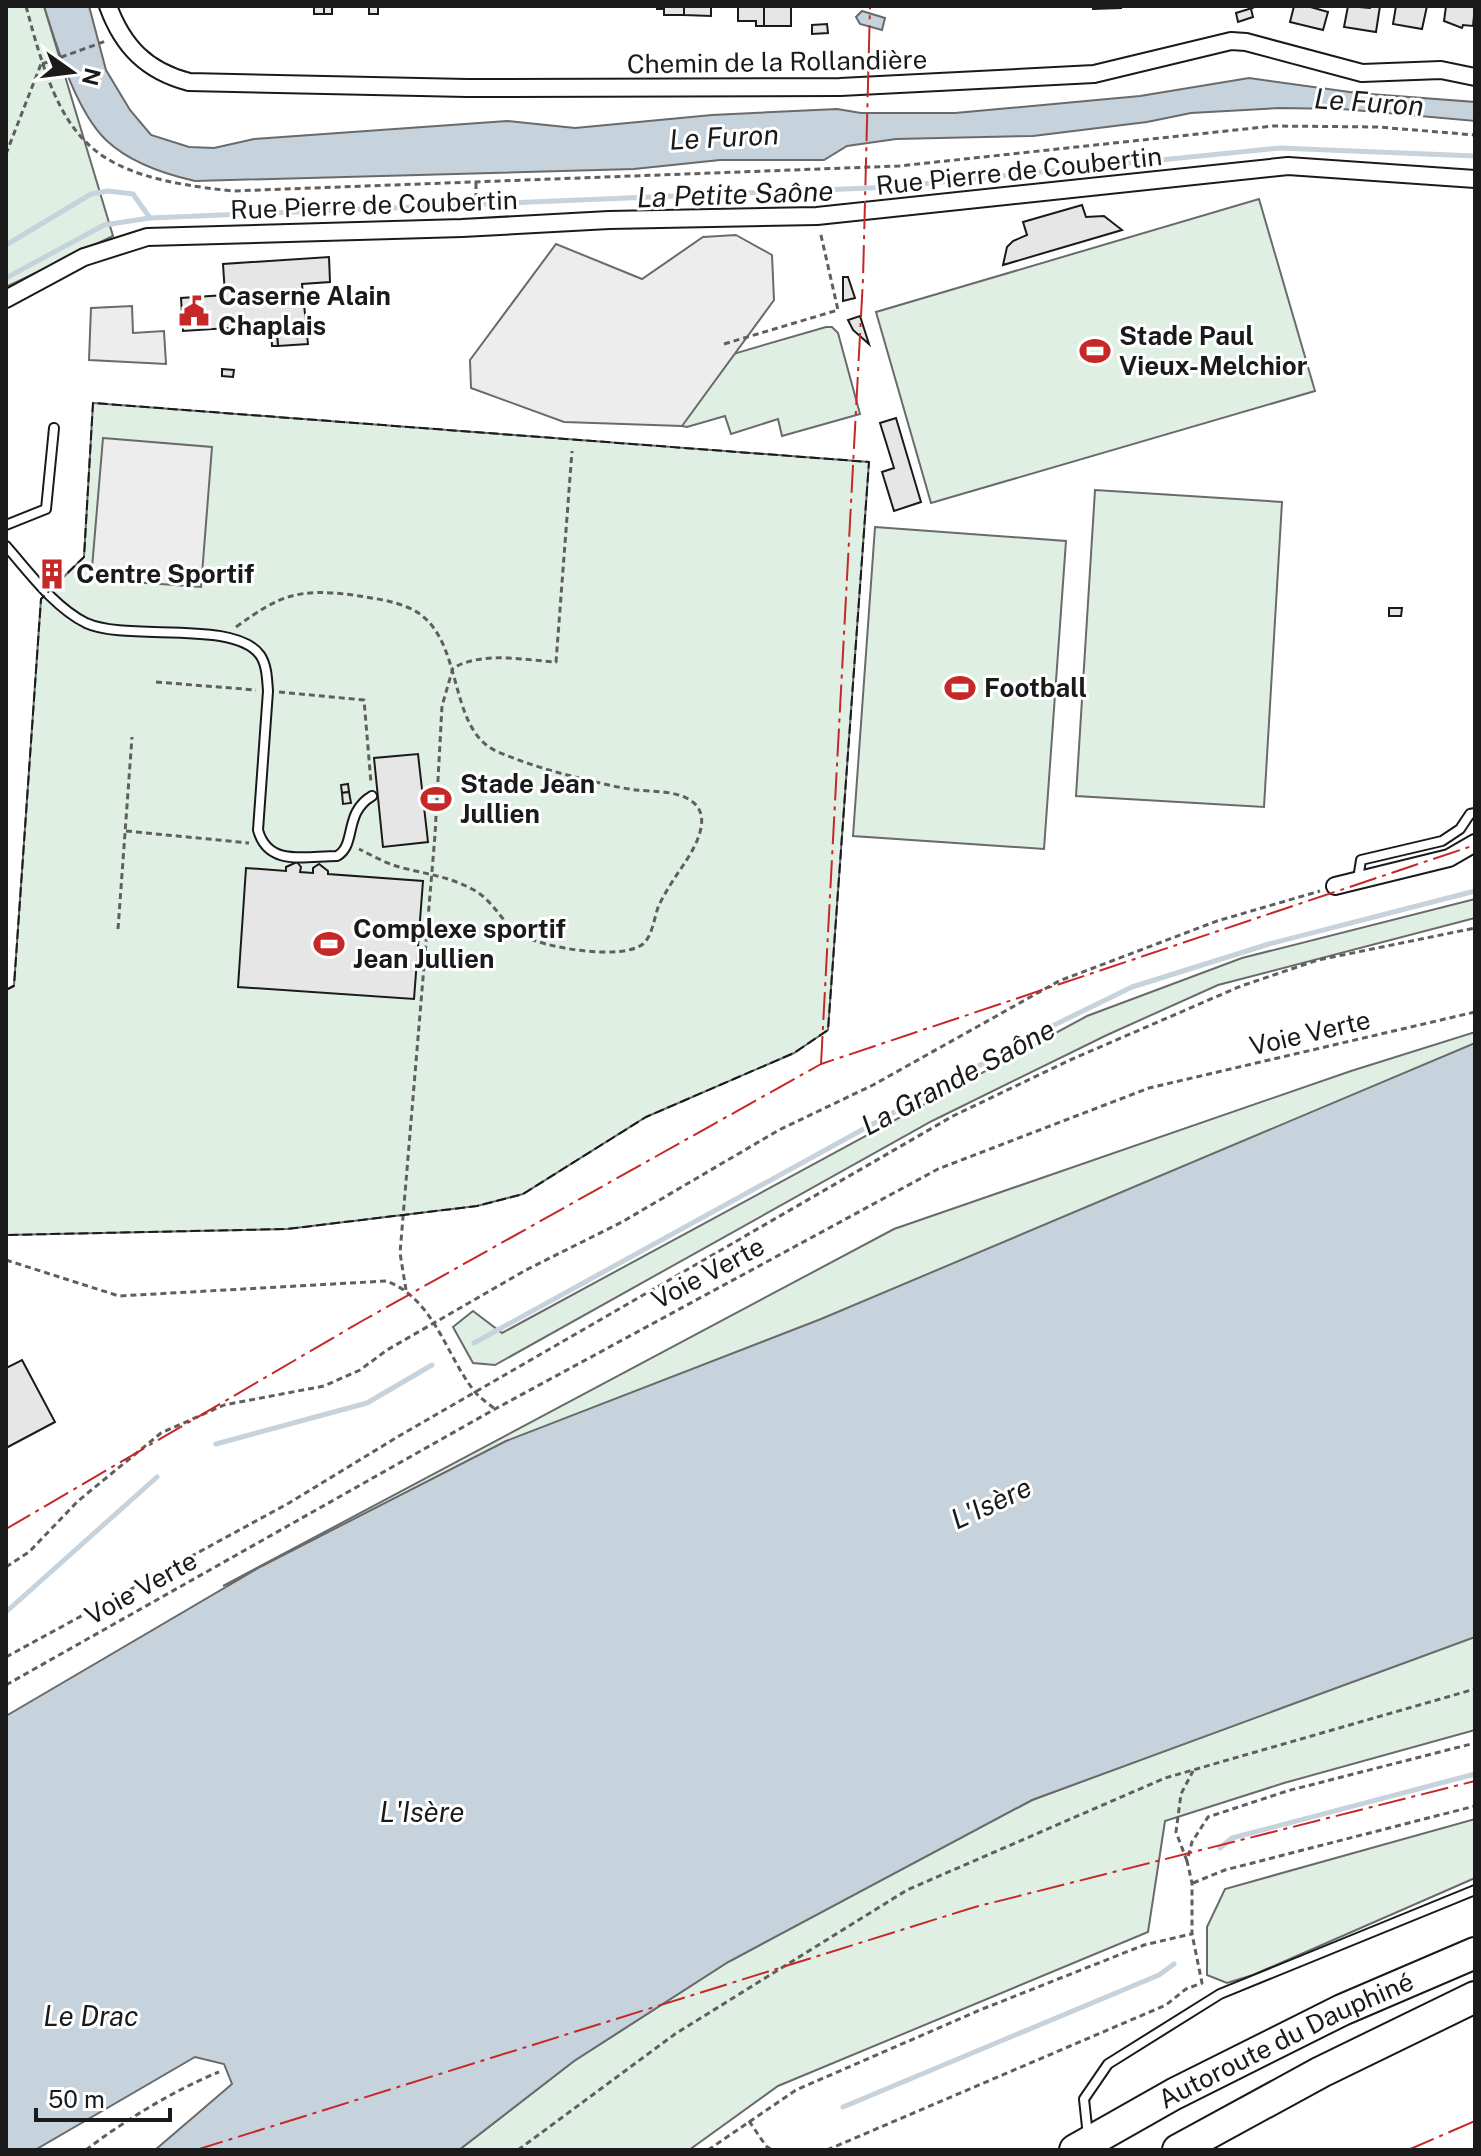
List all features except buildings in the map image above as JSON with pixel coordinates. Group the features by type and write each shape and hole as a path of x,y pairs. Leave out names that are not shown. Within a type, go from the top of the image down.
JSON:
{"highway":[{"name":"Autoroute du Dauphiné","path":"1088,2142 1174,2094 1342,2010 1475,1953"},
{"name":"Autoroute du Dauphiné","path":"1178,2150 1321,2072 1475,1997"}],"street":[{"name":"Chemin de la Rollandière","path":"108,6 115,26 133,53 168,77 189,82 467,88 853,87 1094,74 1231,41 1246,42 1362,73 1441,70 1475,77"},
{"name":"Rue Pierre de Coubertin","path":"6,299 84,257 147,237 462,228 609,220 817,216 1288,166 1475,179"},
{"path":"1335,886 1449,858 1475,843"}],"lane":[{"path":"6,525 46,509 54,428"},
{"path":"6,546 62,605 88,624 121,630 223,636 244,642 260,654 267,673 268,691 258,830 262,845 277,856 337,856 346,848 354,814 362,802 372,796"},
{"path":"1358,879 1361,860 1442,841 1460,829 1470,814 1475,813"},
{"path":"1088,2142 1084,2099 1108,2064 1220,1994 1475,1890"}],"path":[{"path":"26,6 41,64 59,105 73,128 99,156 162,182 233,191 899,166 1273,126 1378,127 1475,135"},
{"path":"6,154 41,64 110,39"},
{"path":"476,183 476,217"},
{"path":"724,344 838,310 817,216"},
{"path":"406,1290 400,1253 432,873 442,706 453,668 468,659 488,657 556,662 572,451"},
{"path":"223,636 264,607 294,594 332,593 378,599 410,608 431,626 445,646 465,711 479,738 492,749 539,767 587,780 635,790 671,793 695,803 702,823 690,854 665,894 645,943 631,950 571,949 530,940 517,933 490,901 455,881 396,866 361,850 346,848"},
{"path":"156,682 364,700 372,796"},
{"path":"118,929 132,737"},
{"path":"126,831 262,845"},
{"path":"6,1567 29,1552 78,1501 161,1433 224,1405 324,1386 360,1370 387,1350 526,1270 622,1222 779,1130 873,1085 1059,981 1217,921 1335,886"},
{"path":"6,1657 289,1503 637,1297 953,1116 1070,1060 1241,986 1305,964 1475,928"},
{"name":"Voie Verte","path":"6,1685 495,1409 938,1169 1149,1088 1475,1012"},
{"path":"6,1260 119,1296 386,1281 406,1290 421,1305 476,1393 495,1409"},
{"path":"518,2150 675,2034 907,1890 1165,1778 1475,1689"},
{"path":"1187,1861 1192,1842 1208,1817 1287,1791 1475,1743"},
{"path":"827,2150 1166,2005 1186,1989 1202,1983 1192,1934 1192,1883 1176,1832 1181,1794 1193,1770"},
{"path":"1192,1883 1225,1870 1475,1806"},
{"path":"708,2150 796,2090 980,2010 1144,1945 1192,1934"},
{"path":"86,2150 109,2133 219,2072"},
{"path":"749,2121 772,2150"}],"green space":[{"path":"6,6 44,6 113,236 6,287"},
{"name":"Stade Paul Vieux-Melchior","path":"1259,199 1315,391 931,503 876,312"},
{"path":"832,327 838,333 860,414 782,436 778,419 731,434 725,416 687,427 677,425 733,354"},
{"name":"Stade Jean Jullien","path":"93,403 869,462 828,1030 794,1053 646,1117 523,1194 477,1206 287,1229 6,1235 6,990 14,985 41,599 84,557"},
{"path":"1095,490 1282,502 1264,807 1076,796"},
{"name":"Football","path":"875,527 1066,541 1044,849 853,836"},
{"path":"1475,899 1475,918 1218,985 1107,1035 932,1121 495,1365 473,1363 453,1327 473,1311 502,1333 1087,1016 1242,958"},
{"path":"1475,1032 1475,1089 612,1428 223,1586 894,1229 1351,1071"},
{"path":"1475,1636 1475,1730 1284,1783 1165,1821 1148,1932 778,2086 689,2150 459,2150 574,2061 728,1962 1032,1800"},
{"path":"1475,1819 1475,1878 1253,1975 1227,1983 1207,1975 1207,1927 1225,1889"}],"shaded area":[{"path":"736,235 772,255 774,300 682,426 564,422 471,388 470,360 556,244 642,279 703,237"},
{"path":"132,306 133,333 164,331 166,364 89,360 91,308"},
{"path":"103,438 212,447 201,587 119,581 92,568"}],"water":[{"name":"Le Furon","path":"44,6 89,6 106,70 130,110 151,135 189,147 214,148 254,139 507,121 575,128 712,115 837,109 861,113 955,113 1140,96 1249,78 1357,93 1475,102 1475,121 1342,109 1279,108 1191,113 1147,122 1033,136 896,139 847,146 824,160 720,160 634,169 195,181 137,161 115,148 95,128 68,77"},
{"path":"862,11 885,18 882,30 860,24 856,17"},
{"name":"L'Isère","path":"1475,1043 1475,1637 1032,1800 728,1962 574,2061 459,2150 155,2150 232,2084 224,2064 195,2057 35,2150 6,2150 6,1716 260,1567 506,1441 821,1319"}],"waterway":[{"name":"La Petite Saône","path":"6,278 104,225 150,218 892,187 1280,148 1475,156"},
{"path":"6,245 91,194 108,191 133,194 150,218"},
{"name":"La Grande Saône","path":"474,1343 1042,1031 1132,987 1269,944 1475,891"},
{"name":"La Grande Saône","path":"216,1444 367,1403 432,1365"},
{"name":"La Grande Saône","path":"6,1612 157,1477"},
{"path":"1220,1848 1232,1838 1475,1774"},
{"path":"843,2107 1159,1975 1174,1964"}],"fence":[{"path":"6,990 14,986 41,599 84,557 93,403 869,462 828,1030 794,1053 646,1117 523,1194 477,1206 287,1229 6,1235"}],"power":[{"path":"821,1064 863,279 870,6"},
{"path":"6,1529 362,1321 821,1064 1475,845"},
{"path":"196,2150 975,1907 1475,1781"},
{"path":"1408,2150 1475,2121"}],"place":[{"name":"Caserne Alain Chaplais","path":"194,311"},
{"name":"Stade Paul Vieux-Melchior","path":"1095,351"},
{"name":"Centre Sportif","path":"52,574"},
{"name":"Football","path":"960,688"},
{"name":"Stade Jean Jullien","path":"436,799"},
{"name":"Complexe sportif Jean Jullien","path":"329,944"}],"water label":[{"name":"Le Drac","path":"91,2016"}]}
